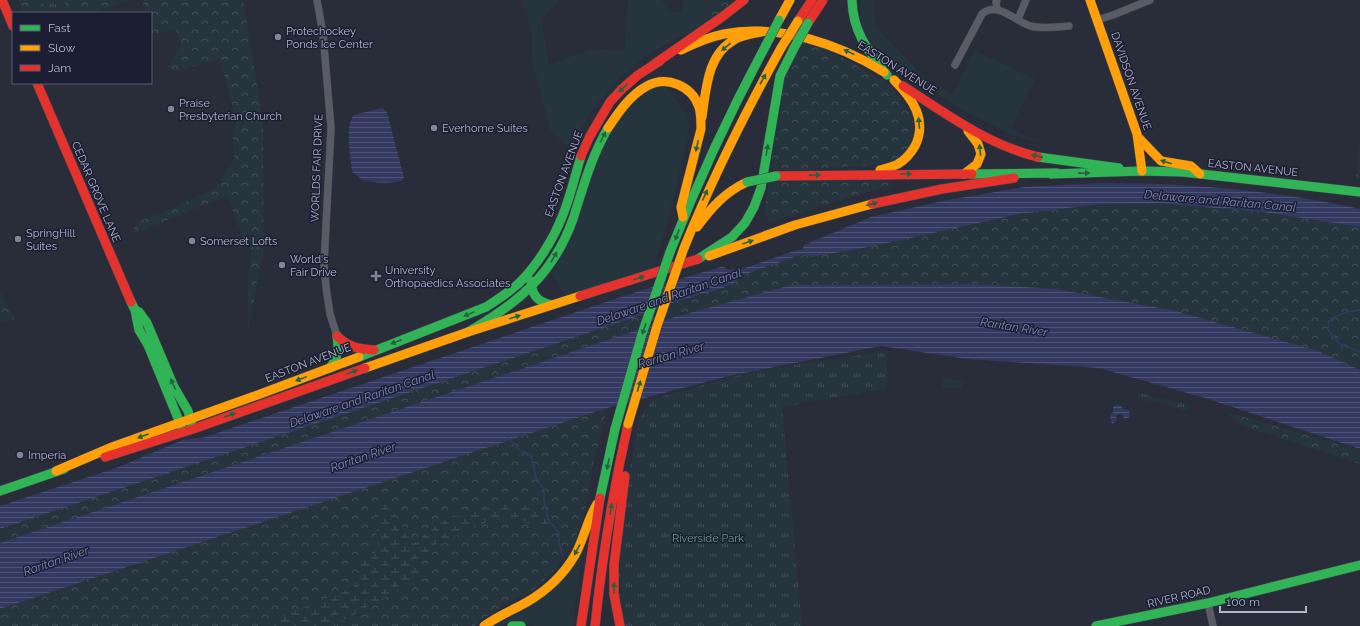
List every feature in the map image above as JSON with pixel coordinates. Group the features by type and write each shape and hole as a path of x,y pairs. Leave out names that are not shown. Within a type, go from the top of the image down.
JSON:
{"main road":[{"path":"2,0 12,24"},
{"path":"654,65 744,0"},
{"path":"581,626 600,499 615,429 642,334 670,252 717,140 790,0"},
{"path":"595,626 604,546 624,443 654,333 696,217 729,144 781,48 812,0"},
{"path":"698,259 732,237 745,224 754,207 761,188 780,76 808,23 823,0"},
{"path":"852,0 852,14 860,38 872,57 909,97 918,112 920,129 919,137 912,152 906,158 892,166 867,174"},
{"name":"DAVIDSON AVENUE","path":"1090,0 1138,137 1142,171"},
{"name":"EASTON AVENUE","path":"0,491 56,471 122,452 181,427 190,418 330,368 486,307 502,297 511,291 534,266 548,244 562,217 583,151 599,118 610,102 638,75 674,53 706,39 737,32 761,32 818,40 852,54 959,122 1007,147 1037,157 1142,171"},
{"path":"684,217 681,207 701,125 710,69 719,52 735,40 761,32"},
{"path":"468,332 506,310 531,288 552,261 568,231 592,159 605,132 620,110 636,93 651,83 661,81 680,85 688,90 694,97 700,114 701,125"},
{"name":"CEDAR GROVE LANE","path":"37,84 135,310 139,330 148,345 181,427"},
{"path":"933,190 966,174 974,168 981,157 981,147 976,138 959,122"},
{"path":"1138,137 1161,161 1191,166 1200,174"},
{"name":"EASTON AVENUE","path":"181,427 193,429 468,332 698,259 823,217 887,200 933,190 1057,174 1142,171 1183,172 1360,192"},
{"path":"685,246 716,201 730,191 747,182 776,176 867,174 1057,174"},
{"path":"534,266 531,288 534,296 543,303 553,305"},
{"name":"CEDAR GROVE LANE","path":"135,310 139,312 147,323 174,387 188,411 193,429"},
{"path":"337,336 351,347 376,350"},
{"path":"330,368 338,358 339,350 337,336"},
{"path":"620,626 614,594 614,565 628,456 624,443"},
{"path":"484,626 537,596 561,574 580,546 590,514 600,499"},
{"name":"RIVER ROAD","path":"1096,626 1208,603 1360,566"},
{"path":"512,626 521,626"}],"street":[{"name":"WORLDS FAIR DRIVE","path":"317,0 323,34 331,128 324,265 330,314 337,336"},
{"path":"996,9 997,0"},
{"path":"1018,19 1026,0"},
{"path":"1097,20 1150,0"},
{"path":"955,65 982,14 988,10 996,9 1032,26 1069,26"},
{"path":"1208,603 1214,626"}],"green space":[{"path":"18,0 131,0 94,12 24,12"},
{"path":"42,0 64,0 66,9 54,12 48,12 45,10"},
{"path":"142,0 243,0 263,121 264,247 248,332 248,277 251,252 250,247 244,241 227,196 132,234 136,222 158,215 217,187 234,158 233,139 236,121 235,113 219,59 175,72 168,68 181,45 176,29 152,35 152,12 145,12"},
{"path":"521,0 560,0 541,19 549,65 590,49 624,51 628,0 662,0 671,13 682,11 684,0 716,0 708,22 693,32 682,36 647,55 620,77 593,109 579,132 570,156 567,146 550,130 532,60 532,34"},
{"path":"716,0 735,0 708,22"},
{"path":"860,0 874,0 876,27 924,77 953,94 974,50 1035,79 1011,129 1049,145 1012,135 968,113 876,55 862,32"},
{"path":"803,42 829,50 890,84 908,111 915,128 909,147 892,164 770,171 785,75"},
{"path":"651,84 664,85 682,108 690,126 667,225 654,267 565,297 552,273 565,247 597,155 622,115"},
{"path":"1360,141 1360,179 1356,179"},
{"path":"878,178 893,184 770,222 764,213 769,181"},
{"path":"1156,203 1263,212 1360,227 1360,370 1320,352 1176,311 1056,289 975,284 791,285 668,319 0,543 0,529 19,522 633,318 738,277 803,254 808,256 1019,214 1102,204"},
{"path":"0,293 14,319 0,324"},
{"name":"Riverside Park","path":"887,351 887,388 782,407 802,626 625,626 618,593 620,550 625,504 639,420 652,399 754,371"},
{"path":"943,378 964,380 963,389 942,388"},
{"path":"1139,393 1190,405 1188,411 1138,398"},
{"path":"607,408 591,474 584,517 574,544 555,569 535,589 496,610 474,626 334,626 415,579 418,561 437,543 504,515 550,530 506,502 441,521 413,544 387,502 375,513 378,552 360,560 354,587 258,626 0,626 0,609"},
{"path":"1223,411 1360,450 1360,464 1241,425"},
{"path":"387,501 413,544 441,521 506,502 553,512 550,531 504,515 437,543 418,561 416,579 334,626 258,626 354,587 360,560 378,551 375,513"},
{"path":"581,556 573,626 509,624 490,626"}],"water":[{"path":"382,108 387,112 404,178 397,182 378,183 367,181 352,172 349,135 351,120 354,115"},
{"name":"Delaware and Raritan Canal","path":"1100,183 1198,186 1263,192 1328,202 1360,209 1360,227 1263,212 1156,203 1102,204 1019,214 874,246 812,257 803,254 738,277 738,280 723,288 675,302 633,318 0,529 0,506 119,467 185,439 202,438 642,290 721,267 728,270 734,269 736,271 797,250 802,250 804,245 871,217 943,201 1024,187"},
{"name":"Raritan River","path":"975,284 1056,289 1176,311 1318,351 1360,370 1360,449 1205,398 1099,368 967,359 881,346 729,376 607,408 0,609 0,543 668,319 791,285"},
{"path":"1116,405 1121,406 1123,409 1129,410 1130,417 1125,419 1121,414 1118,414 1116,416 1117,420 1112,424 1110,416 1113,412 1113,407"}],"waterway":[{"path":"1360,310 1346,312 1332,318 1328,325 1328,330 1340,344 1360,352"},
{"path":"508,438 519,450 531,455 536,477 544,490 544,500 548,519 559,533 562,554"}],"traffic: fast":[{"path":"852,0 855,22 859,32 868,49 887,75"},
{"path":"766,45 779,20"},
{"path":"794,48 808,23"},
{"path":"670,252 715,147 766,45"},
{"path":"698,259 732,237 745,223 754,207 761,188 780,76 794,48"},
{"path":"468,332 503,310 532,286 555,256 565,239 592,161 608,128"},
{"path":"359,357 486,307 518,284 543,253 554,235 568,202 581,156"},
{"path":"1038,157 1119,168"},
{"path":"1051,174 1142,171 1183,172 1360,192"},
{"path":"972,174 1057,173"},
{"path":"747,182 776,176"},
{"path":"615,429 642,334 670,252"},
{"path":"531,281 534,294 537,298 552,305"},
{"path":"131,302 135,310 139,330 148,345 182,428"},
{"path":"135,310 139,312 147,323 174,387 188,411 192,425"},
{"path":"330,368 337,353 337,336"},
{"path":"600,498 615,429"},
{"path":"0,491 64,469"},
{"path":"1096,626 1208,603 1360,565"},
{"path":"512,626 521,626"}],"traffic: slow":[{"path":"779,20 790,0"},
{"path":"1090,0 1137,134 1142,171"},
{"path":"781,48 798,21"},
{"path":"681,50 702,40 724,34 745,31 765,31 807,38 828,45 848,53 884,72"},
{"path":"702,117 709,74 718,55 725,47 737,38 761,32"},
{"path":"684,248 730,146 781,48"},
{"path":"880,170 896,165 908,156 915,146 919,136 919,118 916,110 907,94 894,80"},
{"path":"608,128 620,110 630,99 647,86 655,83 670,82 678,84 691,93 699,107 701,115 701,129 681,207 683,217"},
{"path":"964,174 977,164 981,154 978,144 968,131"},
{"path":"1138,137 1161,161 1191,166 1200,174"},
{"path":"697,227 719,201 747,182"},
{"path":"709,256 795,225 872,204"},
{"path":"628,424 657,326 684,248"},
{"path":"365,368 468,332 580,296"},
{"path":"56,471 112,447 359,357"},
{"path":"484,626 534,598 560,575 575,555 597,504"}],"traffic: jam":[{"path":"2,0 12,24"},
{"path":"653,65 744,0"},
{"path":"798,21 812,0"},
{"path":"808,23 823,0"},
{"path":"581,156 590,136 610,102 638,75 660,61"},
{"path":"37,84 131,302"},
{"path":"903,86 951,118 985,137 1020,152 1038,157"},
{"path":"776,176 972,174"},
{"path":"872,204 942,189 1014,178"},
{"path":"580,296 698,259"},
{"path":"337,336 345,343 354,347 374,350"},
{"path":"105,457 193,429 365,368"},
{"path":"595,626 608,525 628,424"},
{"path":"620,626 614,594 614,565 625,476"},
{"path":"581,626 600,498"}],"place":[{"name":"Protechockey Ponds Ice Center","path":"278,37"},
{"name":"Praise Presbyterian Church","path":"171,109"},
{"name":"Everhome Suites","path":"434,128"},
{"name":"SpringHill Suites","path":"18,239"},
{"name":"Somerset Lofts","path":"192,241"},
{"name":"World's Fair Drive","path":"282,265"},
{"name":"University Orthopaedics Associates","path":"376,276"},
{"name":"Imperia","path":"20,455"}]}
